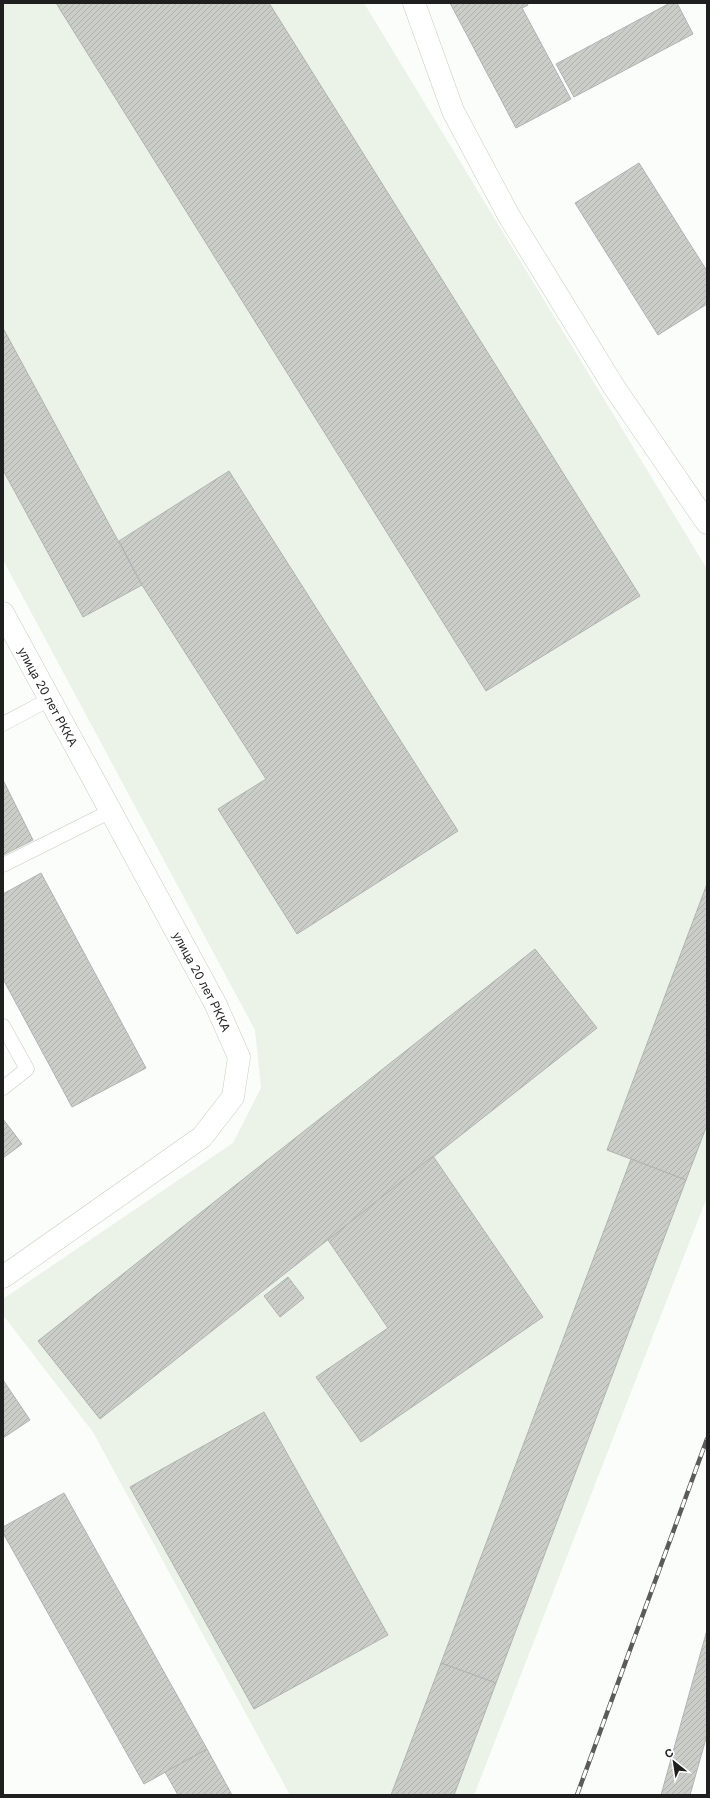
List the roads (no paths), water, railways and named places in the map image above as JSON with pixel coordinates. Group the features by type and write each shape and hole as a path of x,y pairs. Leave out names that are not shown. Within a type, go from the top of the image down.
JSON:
{"main road":[{"path":"414,3 453,111 509,216 614,387 707,523"},
{"name":"улица 20 лет РККА","path":"3,613 215,1003 239,1057 233,1097 202,1137 3,1277"}],"lane":[{"path":"3,724 50,699"},
{"path":"3,865 111,811"},
{"path":"3,1026 27,1069 3,1088"}],"railway":[{"path":"577,1795 707,1439"}]}
